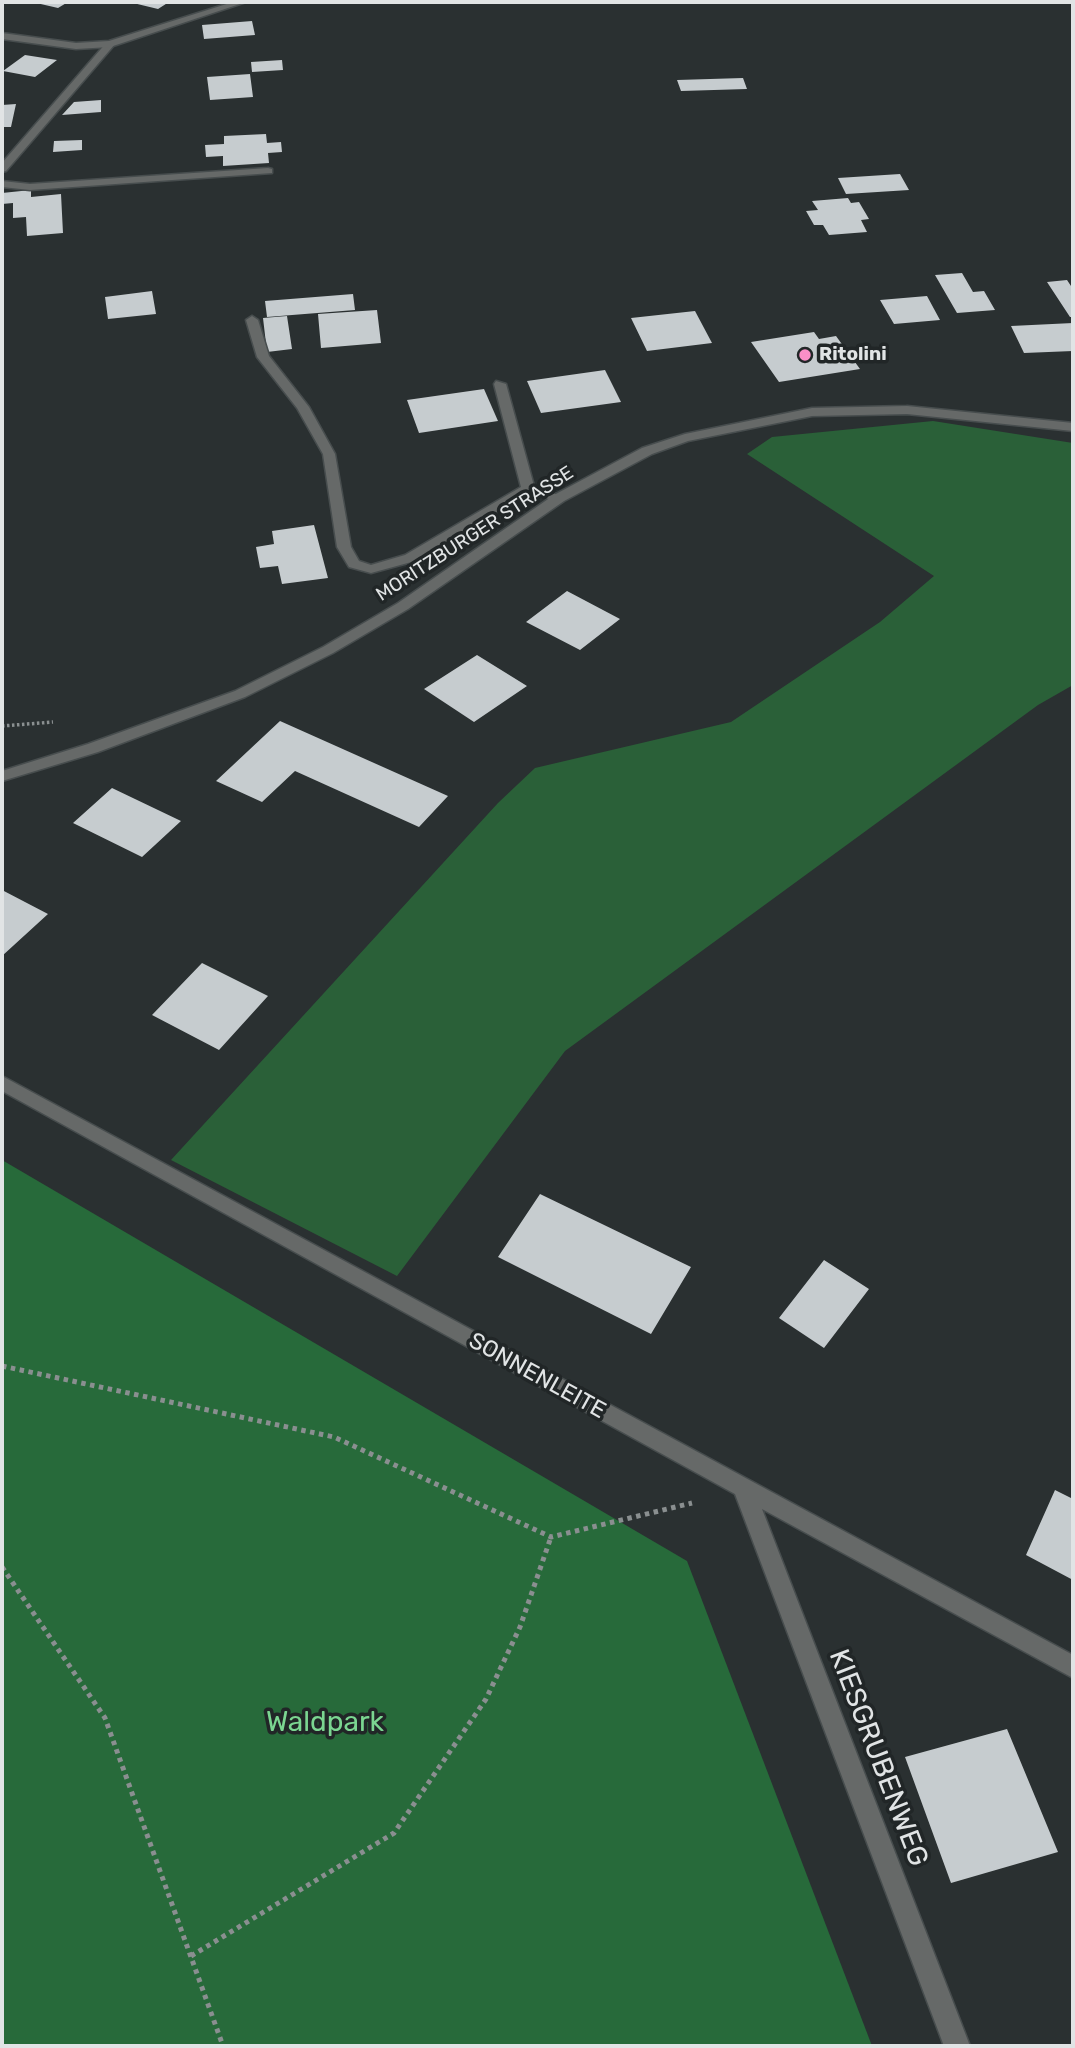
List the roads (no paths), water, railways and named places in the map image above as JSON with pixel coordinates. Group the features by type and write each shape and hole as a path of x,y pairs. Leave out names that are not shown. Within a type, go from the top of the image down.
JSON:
{"street":[{"path":"2,36 76,46 110,44 241,2"},
{"path":"2,169 110,44"},
{"path":"2,184 30,187 268,171"},
{"path":"252,320 263,357 303,407 330,454 344,547 354,564 371,569 410,558 528,488 559,498"},
{"path":"500,384 528,488"},
{"name":"MORITZBURGER STRASSE","path":"2,776 93,748 240,694 317,656 403,606 559,498 647,451 746,423 811,412 907,410 1073,427"},
{"name":"SONNENLEITE","path":"2,1083 744,1490 1073,1667"},
{"name":"KIESGRUBENWEG","path":"744,1490 957,2046"}],"place":[{"name":"Ritolini","path":"805,355"}],"park label":[{"name":"Waldpark","path":"325,1723"}]}
